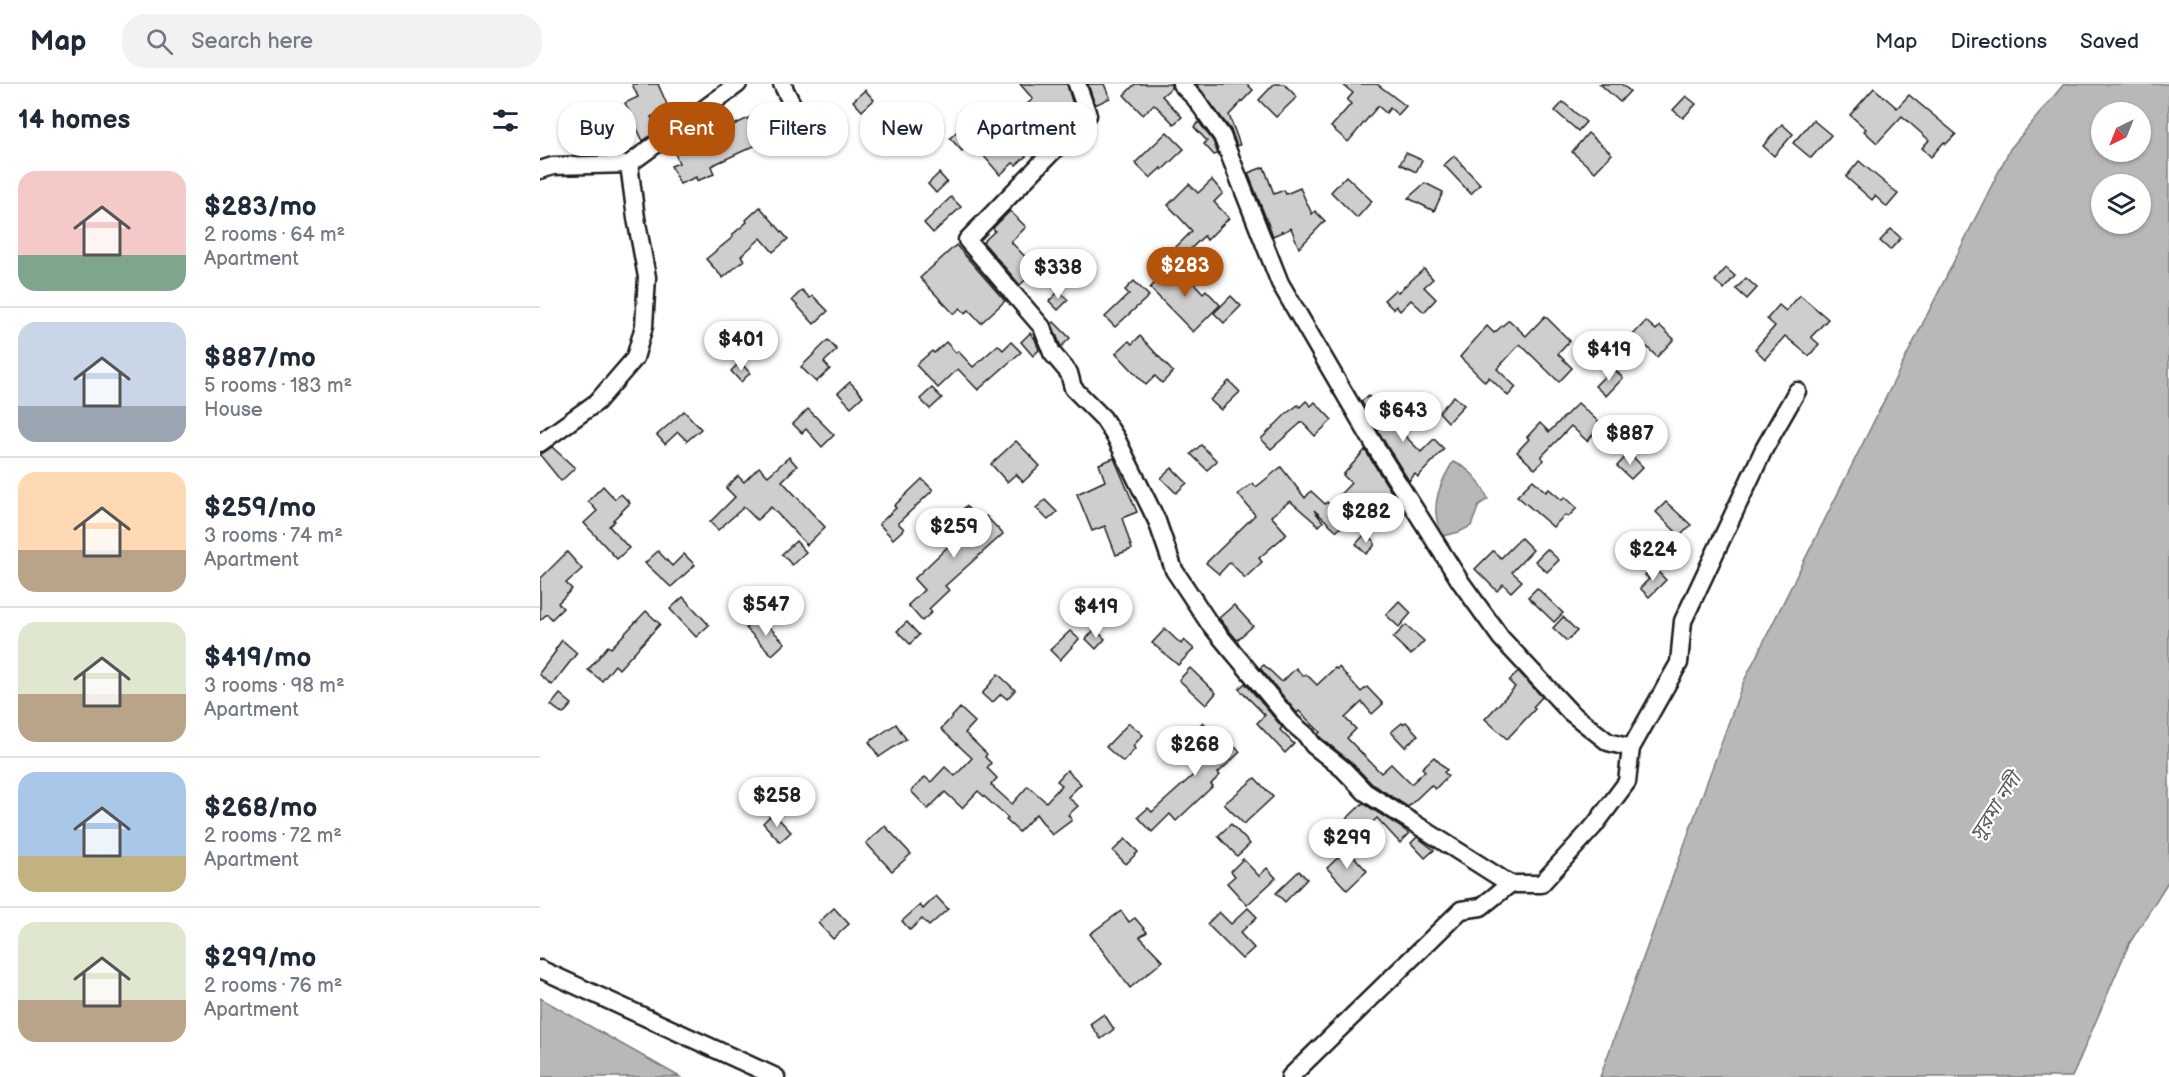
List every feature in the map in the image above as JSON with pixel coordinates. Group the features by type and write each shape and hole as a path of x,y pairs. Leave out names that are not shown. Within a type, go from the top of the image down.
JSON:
{"street":[{"path":"540,170 553,166 629,164 738,84"},
{"path":"782,84 791,102"},
{"path":"1077,84 1088,115 967,240 1042,327 1053,353 1069,373 1073,388 1103,418 1116,438 1157,521 1174,570 1209,623 1292,723 1365,792 1510,884 1541,884 1594,826 1627,782 1631,748 1679,663 1683,621 1764,449 1797,391"},
{"path":"1180,84 1195,98 1222,136 1280,283 1378,451 1460,581 1501,638 1570,712 1608,742 1631,748"},
{"path":"540,442 597,402 635,358 644,326 647,278 629,164"},
{"path":"1290,1077 1461,910 1481,907 1510,884"},
{"path":"540,969 776,1077"}],"water":[{"name":"সুরমা নদী","path":"2064,84 2169,84 2169,880 2129,944 2072,1077 1600,1077 1743,683 2010,149"},
{"path":"1453,462 1474,476 1488,499 1479,505 1471,526 1444,536 1437,518 1437,499 1443,480"},
{"path":"540,998 680,1077 540,1077"}],"building":[{"path":"632,84 658,84 666,102 648,102 648,137 643,141 636,126 636,102 627,102 638,97"},
{"path":"1020,84 1067,84 1072,102 1029,102 1033,99"},
{"path":"1088,84 1104,84 1110,98 1097,104 1094,102"},
{"path":"1135,84 1171,84 1171,88 1162,96 1182,117 1174,124 1154,104 1143,115 1124,95"},
{"path":"1196,84 1247,84 1253,90 1229,115 1240,145 1237,146 1231,130"},
{"path":"1274,84 1284,84 1297,97 1276,117 1259,100"},
{"path":"1342,84 1377,84 1406,106 1398,115 1390,108 1386,113 1378,106 1348,142 1331,127 1351,104 1347,100 1353,93"},
{"path":"1600,84 1621,84 1630,91 1620,102"},
{"path":"1874,88 1897,108 1909,95 1956,134 1946,144 1944,142 1931,157 1922,148 1929,140 1902,116 1877,143 1850,115"},
{"path":"865,90 874,100 860,102 860,109 853,101"},
{"path":"1686,96 1696,104 1683,118 1673,110"},
{"path":"1563,102 1586,122 1578,131 1555,111"},
{"path":"747,119 747,149 735,155 735,124"},
{"path":"1813,120 1831,135 1811,158 1793,143"},
{"path":"1199,122 1213,141 1218,154 1214,155 1204,144 1207,141 1194,127"},
{"path":"1782,124 1793,134 1774,156 1763,146"},
{"path":"956,132 956,144 950,138"},
{"path":"1167,132 1184,149 1150,178 1135,163"},
{"path":"1588,133 1612,154 1595,172 1572,152"},
{"path":"1406,153 1422,160 1416,172 1400,164"},
{"path":"676,156 733,156 711,166 714,174 697,181 696,177 680,184 671,166 679,163"},
{"path":"984,156 1026,156 1016,165 1013,163 1000,175"},
{"path":"1454,156 1480,184 1471,194 1444,165"},
{"path":"1859,161 1898,194 1887,207 1875,196 1872,200 1846,177"},
{"path":"1264,167 1274,194 1284,190 1286,194 1300,188 1312,214 1315,211 1325,221 1299,248 1291,228 1283,232 1281,230 1282,232 1273,236 1248,173"},
{"path":"939,173 947,182 936,193 928,184"},
{"path":"1346,176 1372,201 1357,218 1331,192"},
{"path":"1212,180 1223,193 1214,202 1229,218 1207,240 1204,236 1175,264 1167,256 1192,231 1168,205 1189,184 1198,193"},
{"path":"1425,183 1443,192 1434,211 1408,198"},
{"path":"951,197 961,207 933,233 924,223"},
{"path":"760,207 788,239 773,252 761,238 741,256 744,260 723,278 706,259 733,237 732,235"},
{"path":"1010,211 1026,227 1011,242 1037,269 1020,285 983,242 995,231 993,228"},
{"path":"1891,229 1901,238 1890,250 1880,241"},
{"path":"956,245 1005,301 981,323 969,310 965,313 960,308 954,314 920,278"},
{"path":"1175,263 1203,293 1206,290 1220,305 1193,332 1150,288"},
{"path":"1726,268 1735,276 1724,289 1715,281"},
{"path":"1424,269 1433,279 1424,287 1436,299 1424,312 1411,300 1400,311 1396,306 1393,309 1384,300 1395,290 1398,292"},
{"path":"1746,278 1757,288 1747,299 1736,289"},
{"path":"1134,281 1149,296 1115,327 1105,317 1129,294 1125,290"},
{"path":"802,290 810,298 813,296 828,311 814,324 792,300"},
{"path":"1059,291 1068,300 1058,310 1049,301"},
{"path":"1800,295 1828,319 1811,337 1819,344 1809,356 1785,336 1765,359 1755,349 1775,326 1767,319 1779,305 1786,311"},
{"path":"1231,296 1241,306 1224,323 1214,313"},
{"path":"1545,316 1570,341 1558,354 1572,368 1559,382 1520,344 1497,369 1516,387 1508,396 1489,377 1485,382 1460,357 1487,326 1494,333 1509,320 1526,336"},
{"path":"1646,321 1656,330 1660,326 1674,339 1657,357 1647,347 1644,350 1631,337"},
{"path":"1054,322 1070,338 1061,347 1052,324"},
{"path":"1030,333 1039,350 1033,356 1021,342"},
{"path":"1140,336 1173,372 1162,383 1155,376 1146,385 1116,353 1129,341 1132,344"},
{"path":"828,340 837,350 824,362 830,369 816,382 801,367"},
{"path":"946,342 973,367 998,345 1003,350 1011,342 1021,352 978,390 958,369 938,388 916,365"},
{"path":"740,362 750,373 741,382 731,371"},
{"path":"1613,368 1623,378 1606,396 1595,386"},
{"path":"1229,381 1240,392 1221,410 1210,400"},
{"path":"850,382 863,396 851,407 838,393"},
{"path":"932,388 942,398 930,409 920,399"},
{"path":"1369,396 1391,428 1402,417 1412,426 1404,435 1421,452 1434,439 1444,449 1418,477 1415,474 1409,481 1387,446 1361,401"},
{"path":"1454,396 1464,405 1448,422 1439,412"},
{"path":"1306,401 1311,406 1315,402 1332,420 1315,436 1302,422 1271,449 1261,439 1287,413 1298,405 1300,407"},
{"path":"1578,403 1602,425 1587,441 1571,426 1541,457 1544,460 1535,469 1517,452 1540,423 1549,432"},
{"path":"808,409 834,435 822,447 806,429 802,433 793,424"},
{"path":"684,411 701,429 687,441 678,432 665,444 657,435"},
{"path":"1016,441 1040,466 1023,482 1016,474 1007,482 991,464"},
{"path":"1201,445 1217,461 1207,470 1191,454"},
{"path":"552,447 575,468 561,481 540,455"},
{"path":"1365,450 1394,496 1392,498 1398,503 1386,516 1368,500 1337,531 1314,510 1323,522 1319,526 1290,501 1271,516 1287,534 1259,558 1262,562 1245,578 1230,562 1219,574 1206,563 1255,515 1238,494 1253,483 1256,487 1281,467 1305,498 1311,491 1325,504 1327,502 1330,505 1351,483 1343,475"},
{"path":"1629,453 1643,467 1631,479 1617,466"},
{"path":"789,457 797,466 782,481 825,527 807,545 771,507 757,520 744,507 718,530 710,522 735,497 726,488 738,476 744,482 759,467 768,476"},
{"path":"1114,458 1137,512 1122,518 1132,549 1116,555 1105,526 1092,531 1077,494 1105,481 1099,464"},
{"path":"1172,468 1187,483 1176,493 1161,478"},
{"path":"922,479 933,490 898,523 904,529 893,539 879,524"},
{"path":"1533,480 1546,492 1549,489 1562,500 1565,497 1577,508 1568,517 1565,515 1553,527 1517,496"},
{"path":"603,486 615,499 621,494 630,503 609,526 629,548 617,559 584,523 597,511 588,501"},
{"path":"1045,500 1057,512 1048,520 1036,508"},
{"path":"1666,502 1691,525 1680,536 1656,512"},
{"path":"966,506 980,522 986,516 1003,534 945,586 949,590 929,609 932,612 922,621 908,605 924,590 914,579 958,537 947,525"},
{"path":"1366,533 1374,541 1374,546 1366,554 1356,544"},
{"path":"1521,538 1533,550 1512,572 1522,581 1511,592 1503,584 1497,591 1475,569 1493,551 1501,558"},
{"path":"796,541 806,552 792,565 782,554"},
{"path":"1547,549 1559,560 1547,572 1535,561"},
{"path":"658,551 672,566 684,554 695,565 671,587 645,563"},
{"path":"567,552 582,569 566,583 572,589 558,603 563,608 552,619 547,614 540,620 540,579"},
{"path":"1653,567 1666,580 1649,597 1640,588 1649,579 1645,575"},
{"path":"1537,588 1563,613 1554,622 1528,597"},
{"path":"683,597 709,625 696,637 670,609"},
{"path":"1399,601 1411,613 1399,627 1386,615"},
{"path":"1234,605 1253,626 1237,640 1219,618"},
{"path":"646,611 660,624 619,669 615,665 602,681 588,670 608,646 611,648"},
{"path":"1563,617 1577,631 1567,641 1553,628"},
{"path":"756,619 762,626 765,623 785,643 772,655 746,628"},
{"path":"907,622 919,635 910,644 897,631"},
{"path":"1406,625 1424,641 1411,655 1393,638"},
{"path":"1095,629 1105,639 1096,649 1086,639"},
{"path":"1165,629 1181,644 1184,640 1194,649 1178,665 1152,643"},
{"path":"1070,631 1079,639 1060,660 1050,650"},
{"path":"562,640 577,653 552,685 540,675 540,672"},
{"path":"1264,665 1282,682 1296,668 1303,676 1306,674 1317,685 1339,667 1361,692 1367,687 1383,704 1372,714 1362,702 1345,718 1356,729 1347,738 1381,773 1391,764 1411,784 1425,771 1422,768 1434,757 1447,770 1444,772 1448,776 1435,789 1431,785 1408,807 1372,784 1350,761 1321,738 1318,734 1320,732 1299,711 1297,713 1260,668"},
{"path":"1190,668 1216,693 1206,705 1179,680"},
{"path":"1518,671 1542,697 1533,707 1535,709 1507,739 1485,719 1515,687 1509,681"},
{"path":"998,674 1015,690 1007,699 1001,694 992,703 982,694"},
{"path":"1245,683 1282,727 1280,730 1294,744 1285,753 1257,723 1265,715 1239,689"},
{"path":"560,694 572,704 563,714 551,705"},
{"path":"960,708 975,722 965,733 987,754 985,757 991,763 987,768 997,778 991,785 1012,804 1028,786 1046,802 1062,785 1057,781 1067,770 1081,784 1068,797 1078,806 1068,815 1072,820 1052,835 1036,814 1019,832 1006,820 1008,818 978,791 962,808 945,792 928,809 911,791 925,777 931,782 945,767 955,776 972,758 941,729"},
{"path":"1203,722 1212,732 1216,729 1240,752 1218,773 1220,775 1211,784 1213,786 1176,821 1170,814 1152,832 1138,817 1148,808 1152,812 1200,769 1192,760 1204,748 1191,734"},
{"path":"1406,722 1418,735 1405,747 1391,732"},
{"path":"1129,723 1143,735 1133,746 1135,749 1123,762 1106,747"},
{"path":"896,724 906,739 879,757 869,742"},
{"path":"1255,778 1273,797 1244,824 1224,804"},
{"path":"1363,803 1409,834 1400,843 1377,818 1355,839 1341,824"},
{"path":"773,813 791,832 780,842 763,823"},
{"path":"1231,824 1250,844 1237,856 1218,836"},
{"path":"885,826 911,854 892,871 866,843"},
{"path":"1417,837 1434,850 1425,858 1411,843"},
{"path":"1125,839 1138,852 1126,864 1113,851"},
{"path":"1347,849 1367,871 1347,890 1327,868"},
{"path":"1243,859 1259,876 1267,868 1276,878 1247,905 1227,883 1235,876 1231,871"},
{"path":"1299,871 1307,879 1285,902 1276,893"},
{"path":"936,896 948,909 929,926 922,919 910,930 902,921 920,905 923,909"},
{"path":"834,908 849,924 833,939 818,923"},
{"path":"1248,908 1257,917 1240,933 1254,948 1242,959 1207,924 1219,912 1231,924"},
{"path":"1121,911 1129,922 1135,918 1147,932 1140,937 1163,961 1130,988 1090,934"},
{"path":"1104,1014 1114,1029 1101,1039 1090,1024"}]}
